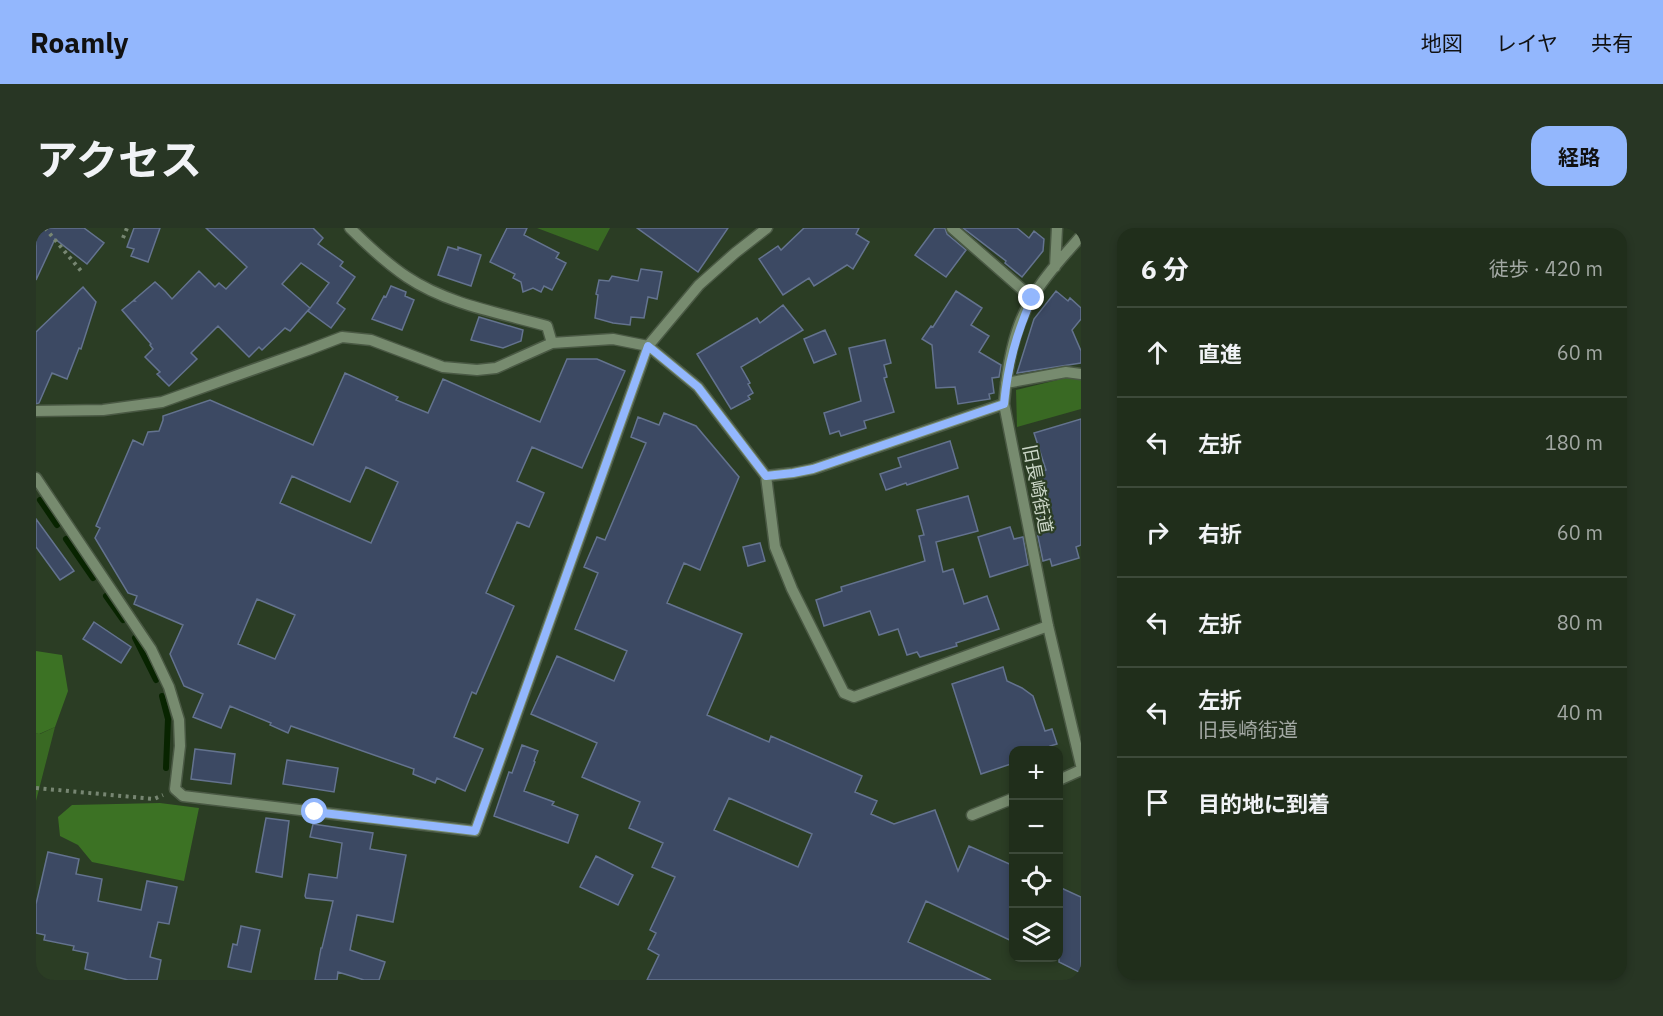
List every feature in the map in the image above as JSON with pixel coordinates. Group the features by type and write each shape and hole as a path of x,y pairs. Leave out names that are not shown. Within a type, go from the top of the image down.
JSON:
{"street":[{"path":"350,228 407,277 454,300 547,326 552,343"},
{"path":"36,478 151,649 169,687 179,720 180,737 175,789 183,796 475,831 648,346 699,285 768,228"},
{"path":"952,228 1032,298"},
{"path":"1054,267 1057,228"},
{"name":"旧長崎街道","path":"1081,236 1054,267 1032,298 1019,327 1012,351 1004,404 1048,626 1081,765"},
{"path":"36,411 103,410 162,402 342,337 371,340 443,367 477,370 496,368 552,343 613,339 648,346 698,387 766,476 775,547 792,589 844,693 854,697 1048,626"},
{"path":"1006,383 1066,372 1081,374"},
{"path":"766,476 813,469 1004,404"},
{"path":"1063,778 1081,770"},
{"path":"972,815 1009,800"}],"path":[{"path":"45,228 81,272"},
{"path":"123,238 127,228"},
{"path":"36,788 154,799 175,789"}],"green space":[{"path":"537,228 610,228 598,251"},
{"path":"1070,377 1081,379 1081,409 1017,427 1016,390"},
{"path":"36,651 62,655 68,691 55,727 39,734 36,733"},
{"path":"55,727 36,801 36,733 40,734"},
{"path":"160,803 199,808 184,881 92,862 78,845 60,836 58,817 72,805"}],"building":[{"path":"36,228 84,228 104,243 87,264 55,239 36,280"},
{"path":"134,228 160,228 148,262 131,256 134,249 127,247"},
{"path":"206,228 313,228 323,238 318,244 343,262 340,266 355,277 337,303 345,309 331,328 308,311 329,283 301,263 282,284 310,308 290,331 285,328 262,350 259,347 249,357 218,326 191,353 197,359 169,386 157,374 160,372 145,357 153,349 151,344 122,310 155,282 172,299 199,271 215,287 219,283 226,289 247,267"},
{"path":"507,228 527,228 524,235 559,253 556,258 566,263 552,290 544,286 541,292 533,288 523,292 521,282 513,278 515,274 490,262"},
{"path":"637,228 728,228 698,272"},
{"path":"804,228 859,228 856,234 869,242 853,269 847,265 814,286 809,278 783,295 759,259 778,246 781,250"},
{"path":"935,228 945,228 947,234 966,250 946,277 915,255"},
{"path":"963,228 1017,228 1029,238 1034,231 1044,239 1043,251 1022,277 1005,263 1006,261"},
{"path":"448,247 458,250 458,247 481,255 471,286 438,275"},
{"path":"641,269 662,272 657,299 648,297 644,318 631,317 630,325 595,318 599,280 609,281 612,276 638,281"},
{"path":"391,286 406,292 405,296 414,300 402,330 372,319"},
{"path":"83,287 96,302 81,349 79,348 67,379 52,373 39,403 36,404 36,332"},
{"path":"956,291 982,308 971,325 989,336 979,352 1001,365 999,377 992,378 994,393 989,394 990,399 958,404 955,387 936,388 932,345 922,339 931,326 933,327"},
{"path":"1056,291 1068,301 1070,298 1081,308 1081,319 1072,330 1081,351 1081,363 1017,373 1034,319"},
{"path":"783,305 803,330 741,367 753,393 748,396 750,399 731,409 697,354 757,318 760,323"},
{"path":"479,317 523,330 521,341 503,348 471,340"},
{"path":"825,330 836,354 814,363 804,339"},
{"path":"885,340 891,363 884,365 887,377 884,378 894,412 864,421 866,428 841,436 839,431 830,434 824,413 861,401 849,348"},
{"path":"567,359 597,359 625,371 582,468 532,447 517,481 544,493 529,527 517,522 486,593 514,606 476,694 472,692 454,737 483,749 465,791 437,778 435,783 413,774 414,769 291,726 288,733 270,725 271,723 230,706 221,728 193,717 203,694 184,686 170,654 183,625 134,604 137,596 128,593 95,538 100,528 96,526 133,440 143,445 148,432 159,431 163,416 210,400 313,445 345,373 398,397 396,400 428,413 443,379 540,422","holes":["366,467 398,482 371,543 280,503 292,476 350,502","257,599 295,615 275,659 238,644"]},
{"path":"664,413 696,426 739,477 700,570 684,563 667,603 742,634 707,715 769,742 771,736 862,776 855,792 877,801 871,814 894,824 935,810 958,871 969,846 1009,864 1009,940 926,901 908,942 991,980 647,980 659,955 648,949 656,933 650,930 675,877 652,867 663,843 629,828 640,802 582,777 597,743 531,714 557,656 614,681 627,651 575,629 598,573 584,567 597,537 605,540 646,443 631,437 638,417 659,425","holes":["729,798 812,834 798,867 714,830"]},
{"path":"1081,419 1081,545 1076,547 1079,558 1052,566 1050,559 1043,561 1037,532 1045,530 1036,504 1039,503 1031,475 1046,470 1034,433"},
{"path":"950,441 958,468 886,490 880,474 901,467 898,458"},
{"path":"968,496 978,531 936,542 943,572 953,569 964,604 987,596 999,629 956,643 957,646 920,657 917,652 907,655 898,629 879,635 870,611 824,626 816,600 842,591 841,587 925,561 919,536 924,535 917,510"},
{"path":"36,519 74,571 60,580 36,547"},
{"path":"1010,527 1014,539 1023,537 1028,565 990,577 978,537"},
{"path":"760,543 765,561 748,566 743,547"},
{"path":"94,622 131,647 121,663 83,639"},
{"path":"1003,667 1007,681 1033,696 1045,731 1052,729 1057,744 1009,746 1009,765 981,774 952,684"},
{"path":"522,745 538,751 524,791 554,802 552,805 578,815 568,843 494,816 509,772 512,773"},
{"path":"195,749 235,754 231,784 191,779"},
{"path":"287,760 338,768 334,792 283,784"},
{"path":"266,818 289,821 282,877 256,872"},
{"path":"313,824 373,833 370,849 406,855 393,922 357,915 350,950 385,962 379,980 364,980 338,972 337,980 315,980 333,901 306,898 309,874 337,878 342,843 310,837"},
{"path":"48,852 79,859 76,874 102,879 98,901 141,910 147,881 177,887 169,924 158,922 150,957 161,960 157,980 128,980 85,969 88,953 73,950 74,946 44,940 45,935 36,933 36,904"},
{"path":"596,856 633,875 618,905 580,887"},
{"path":"1063,889 1081,897 1081,973 1059,962 1063,962"},
{"path":"241,926 260,930 251,972 228,967 233,944 237,945"}],"waterway":[{"path":"40,500 57,525"},
{"path":"66,539 93,578"},
{"path":"106,596 123,620"},
{"path":"135,638 156,680"},
{"path":"162,696 168,719 166,768"}],"route":[{"path":"315,812 475,831 648,346 698,387 766,476 793,473 813,469 1004,404 1012,351 1019,327 1032,298"}]}
